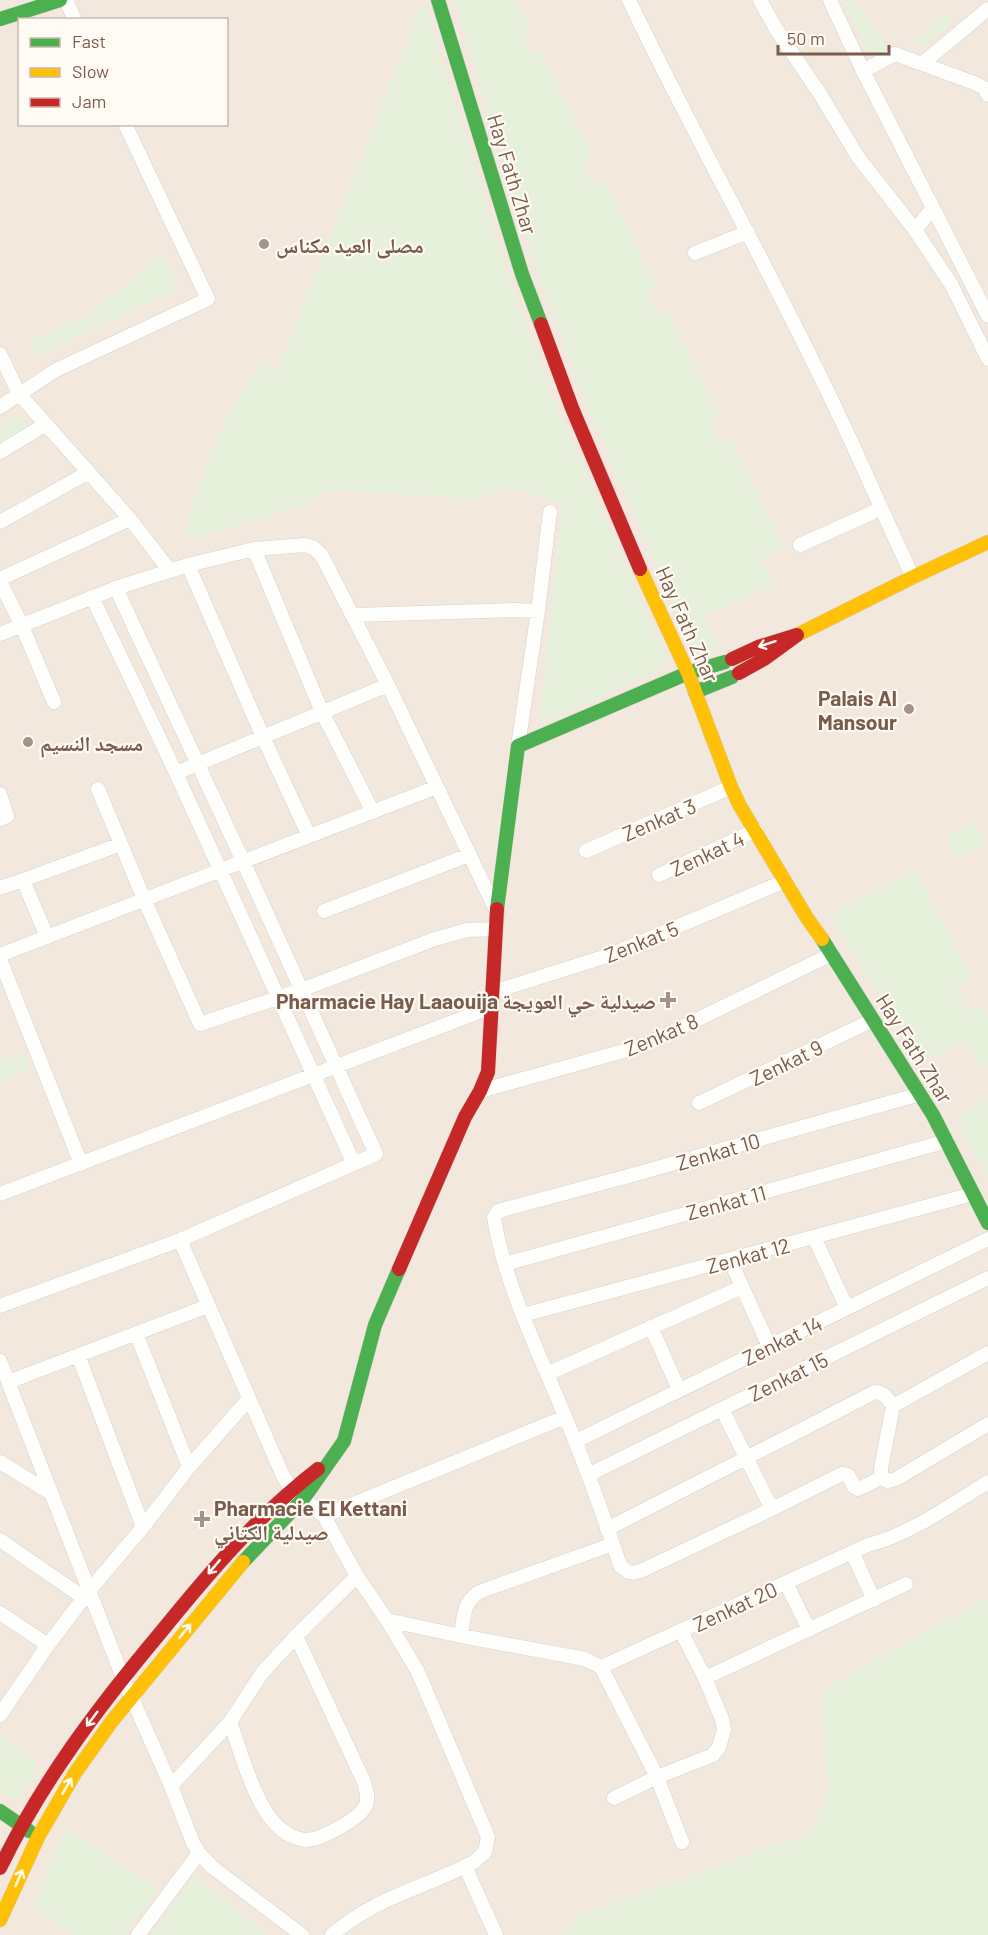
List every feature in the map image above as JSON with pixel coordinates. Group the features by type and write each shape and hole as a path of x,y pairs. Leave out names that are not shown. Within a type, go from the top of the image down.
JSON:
{"street":[{"path":"0,19 60,0"},
{"path":"66,0 74,18"},
{"name":"Hay Fath Zhar","path":"438,0 522,274 572,408 633,553 688,674 731,788 785,881 920,1094 947,1141 988,1223"},
{"path":"628,0 836,407 880,509 914,577"},
{"path":"760,0 858,157 915,230 951,284 988,359"},
{"path":"830,0 863,71 988,316"},
{"path":"923,63 988,9"},
{"path":"863,71 895,54 977,84 984,88 988,95"},
{"path":"0,407 56,370 208,299 126,126"},
{"path":"915,230 933,208"},
{"path":"695,253 748,232"},
{"path":"0,354 19,394 130,519 170,571"},
{"path":"0,452 46,424"},
{"path":"0,522 89,472"},
{"path":"800,545 880,509"},
{"path":"0,1920 28,1856 75,1773 132,1696 253,1548 304,1498 344,1441 375,1325 465,1117 486,1080 489,1066 497,912 550,512"},
{"path":"54,702 0,581 130,519"},
{"path":"518,746 688,674 796,635 988,542"},
{"path":"0,634 116,588 170,571 254,549 292,545 314,548 322,556 353,615 497,912"},
{"path":"254,549 322,712 373,812"},
{"path":"189,566 263,737 309,836"},
{"path":"0,1306 180,1240 376,1154 116,588"},
{"path":"92,597 176,773 354,1164"},
{"path":"353,615 538,611"},
{"path":"695,692 736,675 764,659 796,635"},
{"path":"176,773 388,685"},
{"path":"81,1164 0,957 144,899 437,787"},
{"name":"Zenkat 3","path":"586,851 731,788"},
{"path":"98,789 200,1024 279,998 435,939 468,930 496,929"},
{"path":"0,794 8,816 0,819"},
{"name":"Zenkat 4","path":"659,875 756,830"},
{"path":"0,888 121,844"},
{"path":"324,911 469,855"},
{"path":"23,880 47,937"},
{"name":"Zenkat 5","path":"493,992 610,955 785,881"},
{"name":"Zenkat 8","path":"480,1091 645,1045 832,954"},
{"path":"0,1194 492,1007"},
{"name":"Zenkat 9","path":"699,1104 873,1020"},
{"name":"Zenkat 10","path":"505,1264 495,1224 494,1215 498,1211 625,1178 920,1094"},
{"name":"Zenkat 11","path":"505,1264 947,1141"},
{"name":"Zenkat 12","path":"523,1315 973,1194"},
{"path":"814,1237 848,1308"},
{"name":"Zenkat 14","path":"576,1441 988,1239"},
{"path":"180,1240 283,1476 291,1488 324,1516 357,1576 418,1672 488,1837 485,1852 474,1862 370,1907 346,1922 332,1935"},
{"path":"730,1260 769,1346"},
{"path":"505,1264 523,1315 576,1441 620,1565 630,1573 635,1573 843,1474 848,1475 854,1487 858,1489 881,1478 888,1481 896,1479 988,1424"},
{"name":"Zenkat 15","path":"588,1475 988,1278"},
{"path":"547,1374 742,1287"},
{"path":"208,1306 78,1355 3,1374 52,1494 87,1595 199,1853 212,1867 302,1935"},
{"path":"651,1327 679,1390"},
{"path":"136,1333 189,1467"},
{"path":"893,1406 988,1353"},
{"path":"78,1355 143,1527"},
{"path":"607,1528 875,1392 880,1392 893,1406 881,1478"},
{"path":"3,1706 48,1645 189,1467 248,1400"},
{"path":"722,1409 772,1509"},
{"path":"324,1516 566,1417"},
{"path":"0,1868 5,1842 20,1825 59,1763 123,1678 219,1561 291,1488 334,1457"},
{"path":"0,1462 52,1494"},
{"name":"Zenkat 20","path":"601,1667 852,1552 885,1540 928,1518 988,1482"},
{"path":"0,1540 87,1595"},
{"path":"461,1636 465,1607 470,1599 479,1592 613,1544"},
{"path":"852,1552 874,1600"},
{"path":"171,1786 230,1722 262,1673 357,1576"},
{"path":"786,1583 809,1630"},
{"path":"705,1678 906,1584"},
{"path":"0,1613 48,1645"},
{"path":"387,1620 585,1659 601,1667 657,1777 682,1842"},
{"path":"614,1798 657,1777 713,1755 719,1748 724,1730 722,1719 705,1678 681,1631"},
{"path":"230,1722 257,1796 267,1813 283,1831 298,1839 307,1840 349,1822 362,1812 368,1798 364,1782 296,1636"},
{"path":"0,1811 38,1837"},
{"path":"5,1842 28,1856"},
{"path":"138,1935 199,1853"},
{"path":"465,1866 495,1935"}],"shaded area":[{"path":"0,0 988,0 988,1935 0,1935"}],"green space":[{"path":"454,0 517,0 531,29 522,35 531,53 541,51 592,156 582,165 593,183 605,181 656,287 647,294 657,312 667,309 720,416 710,424 720,443 731,440 784,549 762,560 773,585 703,617 719,649 703,657 697,656 693,651 587,405 533,259"},
{"path":"842,0 854,0 886,44 885,51 874,56 869,53"},
{"path":"422,3 425,5 507,272 558,412 668,662 666,667 544,722 540,719 562,504 510,488 474,499 329,490 310,503 193,540 185,537 184,529 219,433 261,362 277,371"},
{"path":"944,15 951,24 926,46 913,43"},
{"path":"163,253 179,289 39,355 33,354 28,342 79,318 87,317"},
{"path":"21,416 29,426 0,444 0,426"},
{"path":"975,821 987,845 955,859 947,835"},
{"path":"916,870 972,980 956,989 967,1011 983,1005 988,1016 988,1066 982,1068 966,1042 921,1062 829,914"},
{"path":"23,1052 30,1070 0,1082 0,1060"},
{"path":"988,1100 988,1178 955,1117"},
{"path":"988,1597 988,1935 561,1935 578,1916 811,1832 828,1789 821,1707 831,1685"},
{"path":"3,1737 40,1765 16,1802 0,1791 0,1742"},
{"path":"66,1828 158,1889 124,1935 73,1935 33,1906"},
{"path":"194,1877 268,1935 151,1935"}],"traffic: fast":[{"path":"0,19 60,0"},
{"path":"438,0 522,274 541,324"},
{"path":"497,909 518,746 688,673 725,662"},
{"path":"695,692 732,677"},
{"path":"822,939 933,1115 988,1223"},
{"path":"243,1562 304,1498 344,1441 375,1325 399,1269"},
{"path":"0,1811 29,1831"}],"traffic: slow":[{"path":"797,635 988,542"},
{"path":"640,569 688,673 740,806 822,939"},
{"path":"0,1920 38,1837 75,1773 112,1721 243,1562"}],"traffic: jam":[{"path":"541,324 572,408 640,569"},
{"path":"732,659 758,647 797,635 764,659 739,673"},
{"path":"399,1269 465,1117 488,1072 497,909"},
{"path":"0,1868 16,1836 53,1775 116,1688 197,1588 235,1546 274,1506 318,1469"}],"place":[{"name":"مصلى العيد مكناس","path":"264,244"},
{"name":"Palais Al Mansour","path":"909,709"},
{"name":"مسجد النسيم","path":"28,742"},
{"name":"Pharmacie Hay Laaouija صيدلية حي العويجة","path":"668,1000"},
{"name":"Pharmacie El Kettani صيدلية الكتاني","path":"202,1519"}]}
